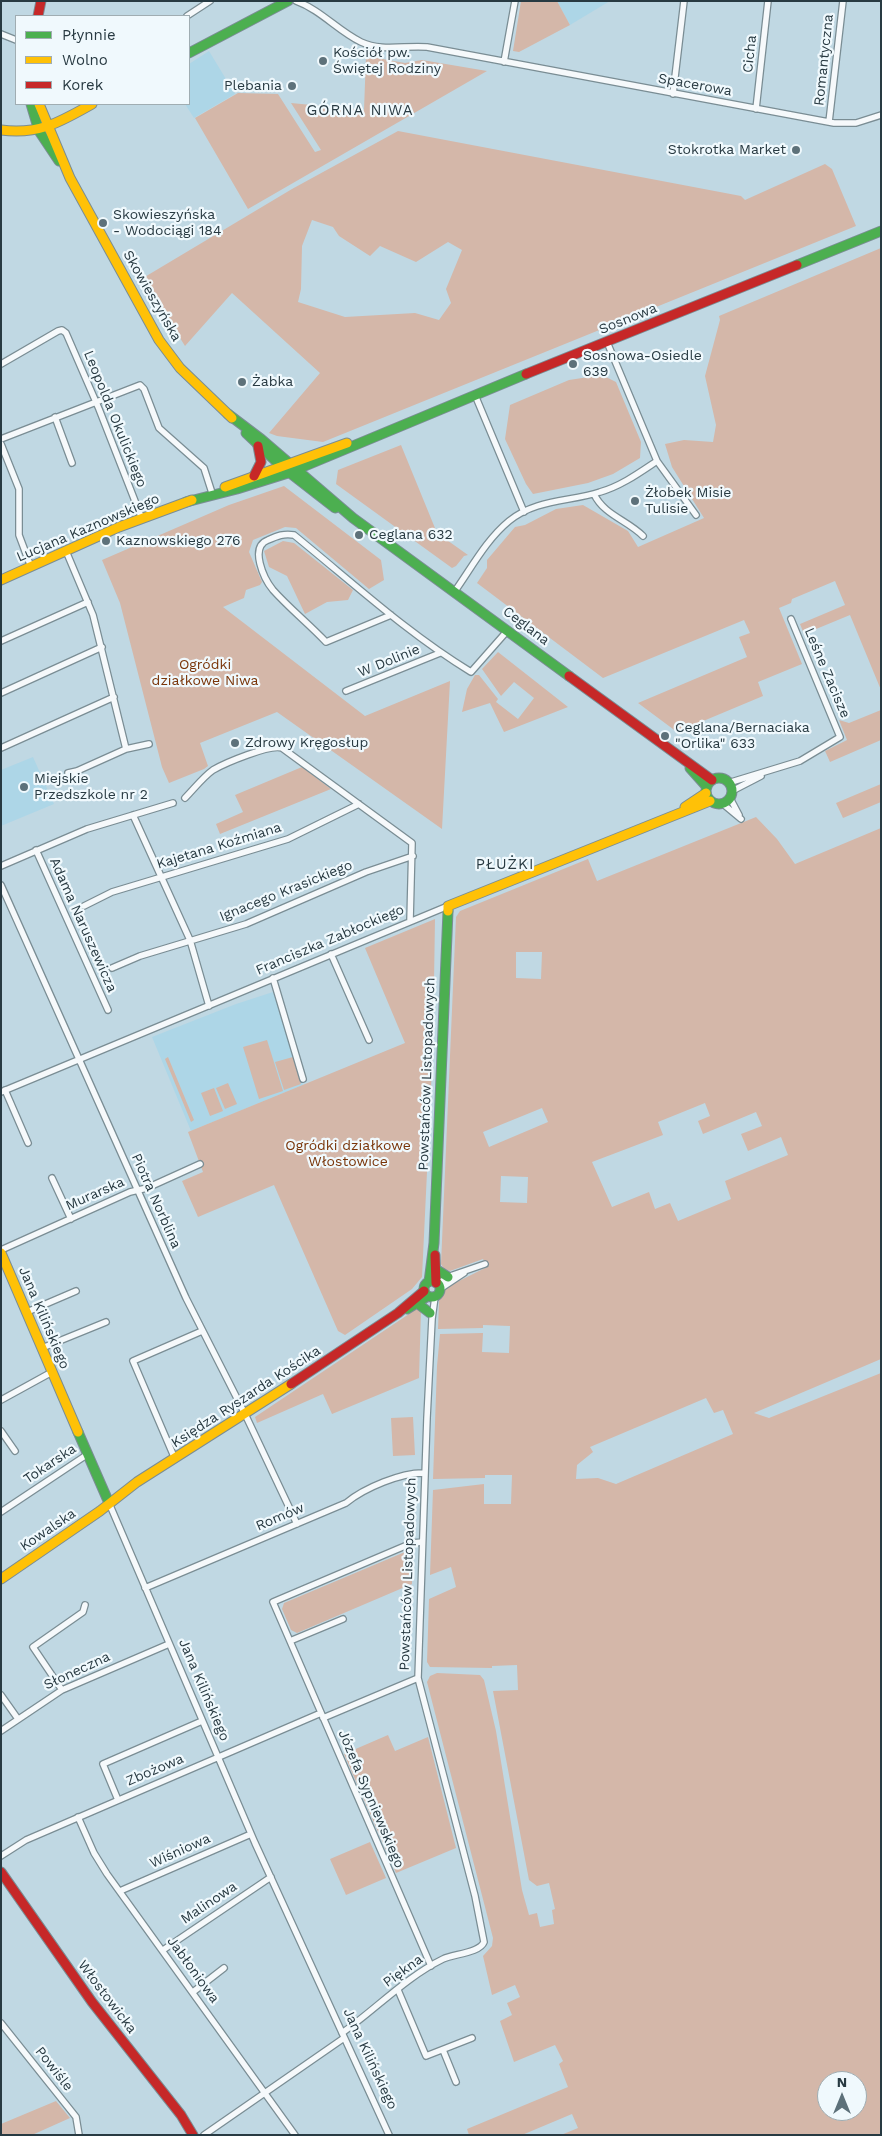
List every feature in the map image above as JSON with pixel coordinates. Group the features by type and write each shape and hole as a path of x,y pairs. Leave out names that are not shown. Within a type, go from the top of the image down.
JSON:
{"street":[{"path":"38,15 41,1"},
{"path":"188,15 210,1"},
{"path":"190,52 288,1"},
{"name":"Spacerowa","path":"296,1 310,6 356,39 368,44 397,48 427,47 830,122 856,123 881,115"},
{"path":"504,62 515,1"},
{"path":"673,94 684,1"},
{"name":"Cicha","path":"756,109 768,1"},
{"name":"Romantyczna","path":"830,122 843,1"},
{"path":"1,34 15,40"},
{"name":"Skowieszyńska","path":"31,105 38,128 70,178 159,340 180,368 257,444 288,468"},
{"name":"Skowieszyńska","path":"39,105 70,178"},
{"path":"2,130 38,128 90,105"},
{"name":"Sosnowa","path":"288,468 385,431 881,231"},
{"name":"Leopolda Okulickiego","path":"1,364 62,330 66,333 96,402 142,519"},
{"path":"607,342 657,461 696,515"},
{"path":"1,438 140,385 144,389 159,428 166,436 202,464 212,494"},
{"path":"475,395 524,512"},
{"name":"Skowieszyńska","path":"228,414 261,439 288,468"},
{"path":"55,417 72,463"},
{"name":"Sosnowa","path":"288,468 315,462 385,431"},
{"path":"1,444 19,489 19,534 31,567"},
{"path":"254,476 260,462 257,444"},
{"path":"455,591 493,536 511,520 524,512 551,501 594,494 624,482 657,461"},
{"path":"314,484 311,477 315,462"},
{"name":"Lucjana Kaznowskiego","path":"212,494 254,476 288,468"},
{"name":"Lucjana Kaznowskiego","path":"1,580 142,519 186,502 288,468"},
{"name":"Ceglana","path":"288,468 314,484 353,518 455,591 681,759 709,790"},
{"name":"Ceglana","path":"288,468 332,507 353,518"},
{"path":"594,494 603,508 634,527 644,536"},
{"path":"392,615 326,642 271,588 257,554 259,546 263,542 285,534 294,535 440,653 471,672 508,630"},
{"path":"66,551 88,602 102,647 126,749"},
{"path":"1,641 88,602"},
{"name":"Leśne Zacisze","path":"728,794 768,771 800,761 840,737 791,619"},
{"path":"1,692 102,647"},
{"name":"W Dolinie","path":"346,692 440,653"},
{"path":"1,748 114,697"},
{"path":"68,772 77,771 126,749 149,744"},
{"path":"186,798 213,770 276,746 282,748 410,840 413,846 410,921"},
{"path":"709,790 721,779 728,794"},
{"path":"709,790 728,794"},
{"name":"Franciszka Zabłockiego","path":"3,1091 410,921 671,816 709,790"},
{"path":"1,866 87,829 172,803"},
{"name":"Kajetana Koźmiana","path":"84,906 112,892 288,839 359,804"},
{"path":"133,815 190,940 209,1006"},
{"name":"Adama Naruszewicza","path":"36,850 108,1010"},
{"name":"Ignacego Krasickiego","path":"112,968 140,956 246,924 334,885 413,856"},
{"name":"Piotra Norblina","path":"1,885 202,1331 245,1414 296,1524"},
{"name":"Powstańców Listopadowych","path":"448,906 418,1678 475,1896 484,1942"},
{"path":"332,954 369,1040"},
{"path":"273,978 304,1079"},
{"path":"3,1091 28,1143"},
{"name":"Murarska","path":"1,1251 200,1164"},
{"path":"52,1178 71,1219"},
{"name":"Powstańców Listopadowych","path":"432,1290 437,1270 434,1242"},
{"name":"Jana Kilińskiego","path":"1,1251 251,1834 389,2135"},
{"path":"432,1290 485,1264"},
{"path":"437,1270 448,1277"},
{"path":"432,1290 448,1277 466,1272"},
{"name":"Księdza Ryszarda Kościka","path":"398,1313 417,1303 432,1290"},
{"name":"Księdza Ryszarda Kościka","path":"109,1503 137,1482 245,1414 432,1290"},
{"path":"27,1312 76,1291"},
{"path":"417,1303 431,1316"},
{"path":"42,1348 106,1322"},
{"path":"175,1459 133,1360 202,1331"},
{"path":"1,1400 52,1372"},
{"path":"1,1431 15,1450"},
{"name":"Tokarska","path":"1,1512 88,1454"},
{"name":"Romów","path":"145,1588 346,1503 368,1489 409,1474 425,1473"},
{"name":"Kowalska","path":"1,1579 109,1503"},
{"name":"Józefa Sypniewskiego","path":"422,1542 412,1543 273,1602 431,1966"},
{"path":"62,1690 33,1647 82,1612 84,1606"},
{"path":"290,1641 343,1619"},
{"name":"Słoneczna","path":"1,1731 62,1690 169,1644"},
{"name":"Zbożowa","path":"1,1856 26,1840 218,1757 418,1678"},
{"path":"1,1695 18,1719"},
{"path":"118,1800 103,1764 202,1721"},
{"name":"Jabłoniowa","path":"78,1817 94,1853 295,2135"},
{"name":"Wiśniowa","path":"120,1891 251,1834"},
{"name":"Włostowicka","path":"1,1872 92,2002 181,2115 193,2135"},
{"name":"Malinowa","path":"163,1950 271,1877"},
{"name":"Piękna","path":"204,2135 343,2036 398,1990 431,1966 453,1955 479,1948 484,1942"},
{"path":"193,1992 224,1968"},
{"path":"398,1990 426,2056 472,2038"},
{"name":"Powiśle","path":"1,2022 76,2117 79,2135"},
{"path":"443,2050 456,2082"}],"shaded area":[{"path":"557,1 610,1 570,25"},
{"path":"209,51 235,94 194,118 186,105 190,105 190,63"},
{"name":"Miejskie Przedszkole nr 2","path":"33,757 54,804 1,826 1,770"},
{"path":"273,992 303,1085 191,1131 152,1037 236,1004"}],"green space":[{"path":"521,1 557,1 570,25 519,52 513,51"},
{"path":"366,56 405,63 422,60 487,71 248,209 195,118 238,93 278,94 315,152 321,150 291,103 364,110"},
{"path":"398,131 741,196 745,200 825,164 832,169 856,226 323,442 277,436 269,433 320,373 232,293 185,346 143,278 292,189","holes":["312,220 333,227 339,236 370,256 380,246 416,262 448,242 462,250 446,289 451,303 439,320 415,313 345,317 298,302 301,289 302,246"]},
{"path":"881,248 881,690 850,615 804,634 800,624 845,605 835,581 792,599 791,603 779,608 802,664 758,682 763,696 677,732 638,703 747,657 739,637 750,633 744,620 603,678 477,583 487,568 487,560 515,527 525,525 556,509 583,505 628,531 638,547 704,518 672,467 665,444 684,440 713,442 716,425 705,376 720,320 719,316"},
{"path":"602,375 616,382 641,442 640,458 613,474 588,483 533,494 526,484 505,439 510,405 569,380"},
{"path":"401,445 437,533 468,555 464,556 452,568 336,484 338,470"},
{"name":"Ogródki działkowe Niwa","path":"284,486 381,560 384,580 369,589 296,528 285,527 253,540 249,552 262,582 260,585 246,590 244,598 223,607 365,716 450,681 442,829 277,712 200,743 208,766 169,783 162,767 120,603 102,560 229,505"},
{"path":"283,541 294,543 353,590 348,600 327,602 305,614 287,576 269,567 264,551"},
{"path":"498,652 568,707 504,732 490,703 462,712 467,689 475,675 479,675 498,699 496,702 518,719 534,698 514,682 501,696 482,669"},
{"path":"881,710 881,740 830,762 825,751 847,740 839,720 849,723"},
{"path":"302,767 331,789 220,834 216,824 243,812 235,795"},
{"path":"881,784 881,802 843,818 836,803"},
{"path":"756,817 777,839 795,864 881,828 881,1359 754,1413 769,1418 881,1373 881,2135 561,2135 578,2128 572,2114 522,2135 469,2135 467,2129 568,2087 559,2064 563,2061 555,2045 514,2062 500,2021 512,2015 507,2003 520,1997 515,1985 492,1995 483,1956 492,1946 493,1938 427,1682 430,1676 437,1673 480,1675 484,1680 496,1731 522,1890 529,1915 537,1913 540,1927 554,1924 552,1910 555,1909 549,1883 537,1886 529,1880 493,1691 518,1690 517,1665 492,1666 492,1668 430,1667 427,1662 429,1599 456,1587 451,1567 430,1575 433,1490 484,1484 484,1504 511,1504 512,1475 485,1475 485,1478 433,1479 440,1334 483,1333 482,1352 509,1353 510,1326 483,1325 483,1328 438,1329 439,1301 445,1288 487,1267 483,1259 450,1271 444,1269 441,1264 456,917 460,911 588,859 597,881","holes":["516,952 542,952 541,979 516,978","705,1103 710,1116 698,1121 703,1134 756,1112 762,1126 741,1134 748,1151 781,1137 788,1155 725,1181 731,1199 678,1221 670,1203 655,1209 649,1192 612,1207 592,1162 663,1135 658,1122","542,1108 548,1122 489,1147 483,1132","501,1176 528,1177 527,1203 500,1202","706,1398 714,1413 723,1410 733,1434 616,1484 598,1478 576,1479 577,1465 593,1452 590,1447"]},
{"name":"Ogródki działkowe Włostowice","path":"435,919 433,1046 422,1277 412,1289 345,1335 338,1331 274,1185 198,1217 182,1181 203,1172 188,1132 405,1043 365,948"},
{"path":"267,1040 283,1091 259,1099 243,1047"},
{"path":"168,1057 194,1120 191,1122 165,1059"},
{"path":"293,1057 301,1084 284,1090 275,1062"},
{"path":"228,1083 237,1104 225,1109 216,1088"},
{"path":"214,1088 223,1111 210,1116 201,1093"},
{"path":"415,1310 421,1310 419,1378 332,1414 323,1394 257,1423 255,1417"},
{"path":"413,1417 415,1455 393,1456 391,1418"},
{"path":"412,1549 412,1584 297,1633 291,1630 282,1609 284,1603"},
{"path":"388,1735 395,1751 428,1737 456,1848 396,1873 344,1754"},
{"path":"370,1842 386,1878 346,1895 330,1859"},
{"path":"56,2101 70,2118 32,2135 1,2135 1,2124"}],"traffic: fast":[{"path":"190,52 288,1"},
{"path":"31,105 39,131 59,161"},
{"path":"797,265 881,231"},
{"path":"186,502 288,473 526,374"},
{"path":"228,414 261,439 353,518 569,676"},
{"path":"246,433 281,466 335,508"},
{"path":"690,768 707,787"},
{"path":"719,778 728,782 732,791 728,800 719,804 710,800 706,791 710,782 719,778"},
{"path":"429,1282 434,1243 448,911"},
{"path":"437,1270 448,1277"},
{"path":"432,1281 438,1283 440,1289 438,1295 432,1297 426,1295 424,1289 426,1283 432,1281"},
{"path":"407,1309 428,1296"},
{"path":"417,1303 430,1313"},
{"path":"78,1432 109,1503"}],"traffic: slow":[{"path":"39,105 70,178 159,340 180,368 232,418"},
{"path":"1,130 27,131 49,126 90,105"},
{"path":"225,487 347,443"},
{"path":"1,580 119,527 192,500"},
{"path":"685,807 706,793"},
{"path":"448,911 448,906 710,801"},
{"path":"1,1253 78,1432"},
{"path":"1,1579 100,1511 137,1482 291,1384"}],"traffic: jam":[{"path":"38,15 41,1"},
{"path":"526,374 797,265"},
{"path":"254,476 261,462 258,446"},
{"path":"569,676 712,780"},
{"path":"435,1255 436,1283"},
{"path":"291,1384 398,1313 424,1291"},
{"path":"1,1872 92,2002 181,2115 193,2135"}],"place":[{"name":"Kościół pw. Świętej Rodziny","path":"323,61"},
{"name":"Plebania","path":"292,86"},
{"name":"Stokrotka Market","path":"796,150"},
{"name":"Skowieszyńska - Wodociągi 184","path":"103,223"},
{"name":"Sosnowa-Osiedle 639","path":"573,364"},
{"name":"Żabka","path":"242,382"},
{"name":"Żłobek Misie Tulisie","path":"635,501"},
{"name":"Ceglana 632","path":"359,535"},
{"name":"Kaznowskiego 276","path":"106,541"},
{"name":"Ceglana/Bernaciaka \"Orlika\" 633","path":"665,736"},
{"name":"Zdrowy Kręgosłup","path":"235,743"},
{"name":"Miejskie Przedszkole nr 2","path":"24,787"}],"district":[{"name":"GÓRNA NIWA","path":"360,111"},
{"name":"PŁUŻKI","path":"505,865"}]}
